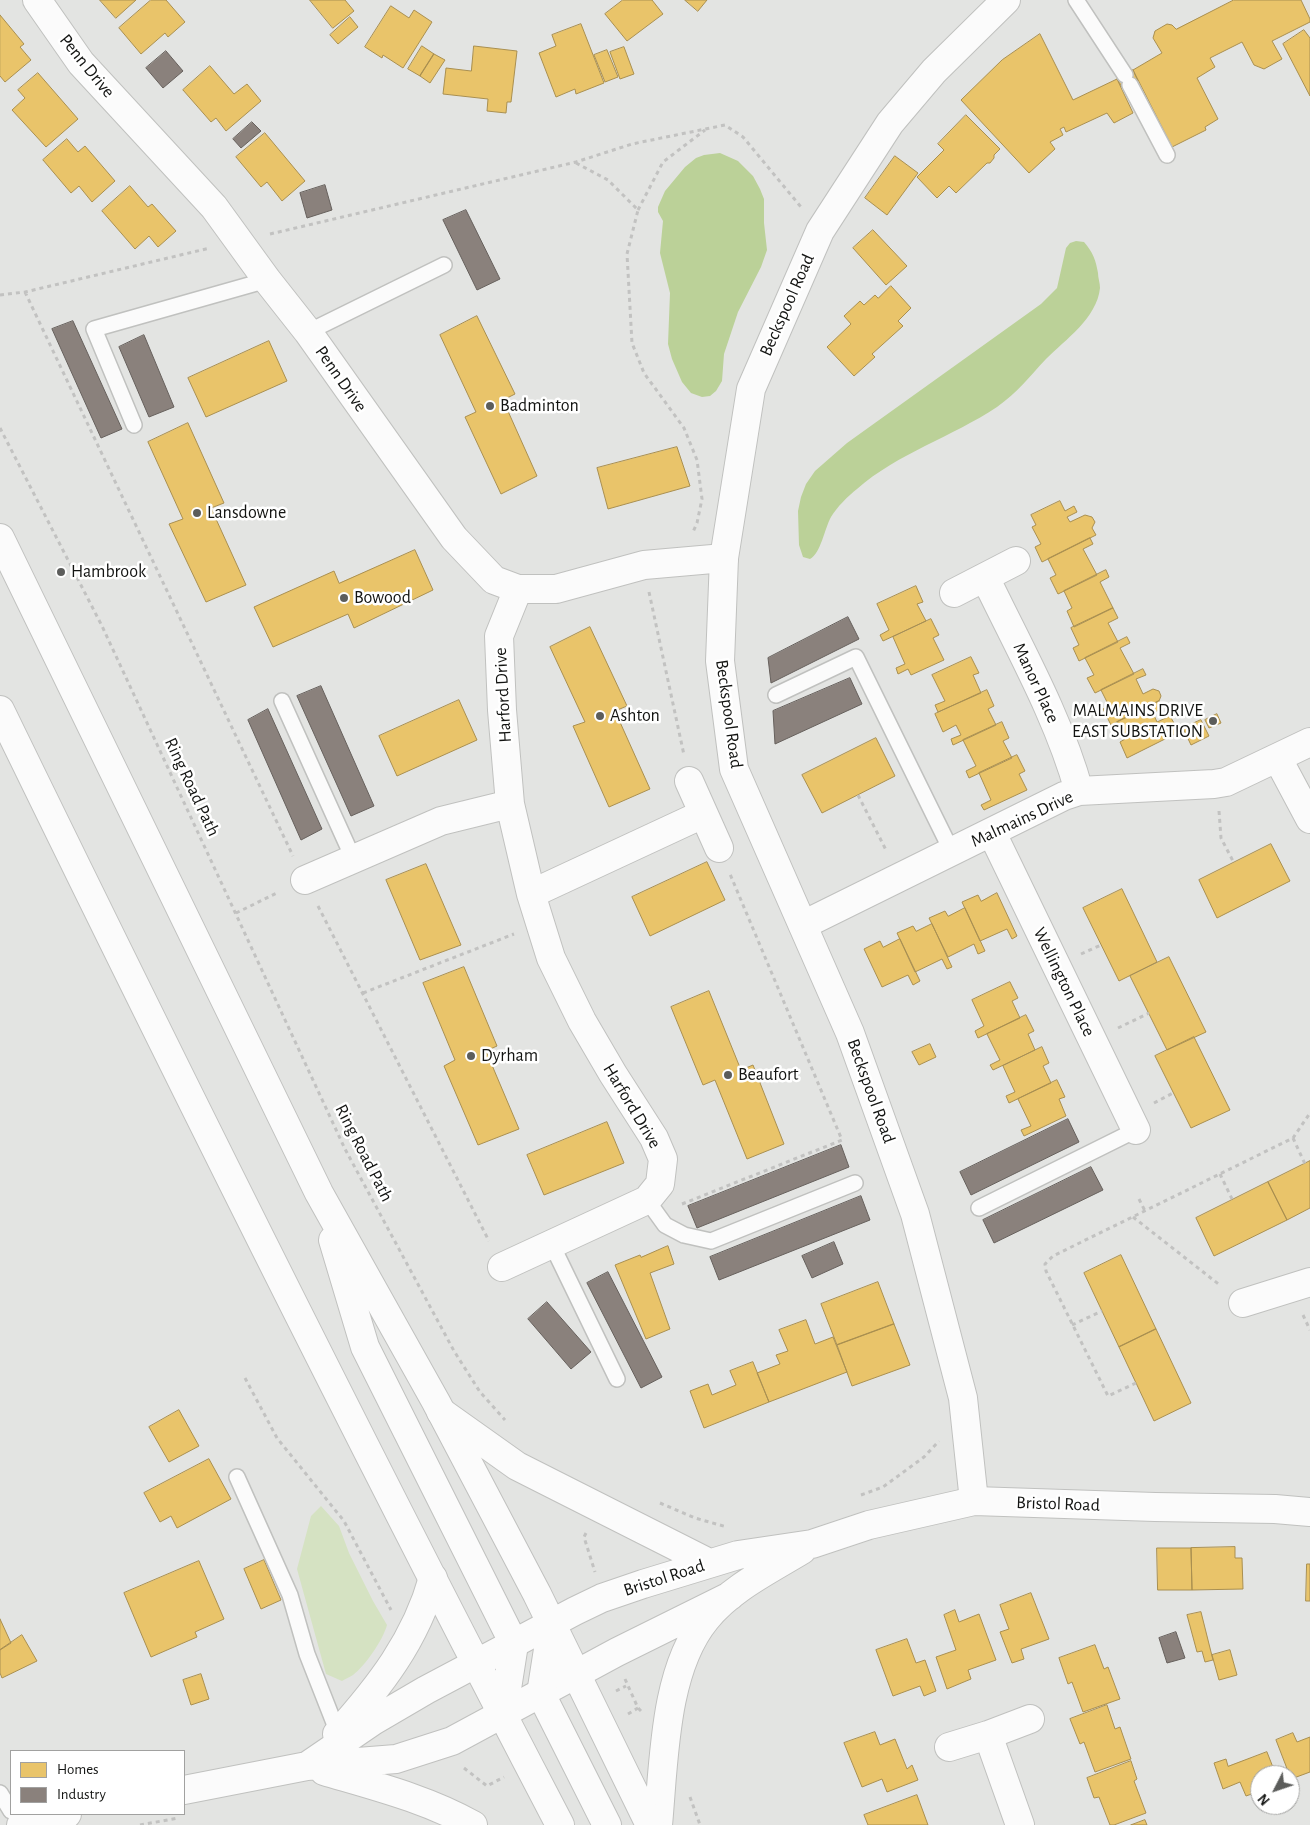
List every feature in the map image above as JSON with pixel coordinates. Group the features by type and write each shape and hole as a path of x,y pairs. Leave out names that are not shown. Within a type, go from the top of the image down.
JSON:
{"main road":[{"name":"Penn Drive","path":"36,0 81,63 214,207 267,280 308,332 454,538 494,580 518,589 556,589 644,565 724,558"},
{"name":"Beckspool Road","path":"974,1501 963,1398 915,1214 850,1033 734,769 720,661 724,558 751,389 820,231 890,123 934,71 1006,0"},
{"path":"0,538 320,1193 441,1412 552,1624 650,1825"},
{"path":"954,593 1016,561"},
{"name":"Manor Place","path":"985,577 1054,720 1080,791"},
{"name":"Harford Drive","path":"518,589 499,636 502,710 510,804 531,894 552,958 582,1021 654,1138 663,1158 660,1184 652,1207"},
{"path":"0,710 395,1506 560,1825"},
{"name":"Malmains Drive","path":"803,925 1064,796 1080,791 1217,784 1235,779 1310,742"},
{"path":"1278,759 1310,818"},
{"path":"689,781 719,848"},
{"path":"305,880 441,821 510,804"},
{"path":"531,894 703,814"},
{"name":"Wellington Place","path":"992,833 1136,1130"},
{"path":"320,1193 365,1348 514,1644 503,1714"},
{"path":"502,1267 552,1245 652,1207"},
{"path":"1243,1303 1310,1282"},
{"path":"441,1412 517,1466 709,1563"},
{"name":"Bristol Road","path":"307,1766 406,1702 602,1598 709,1563 753,1552 812,1544 869,1525 974,1501 1275,1509 1310,1512"},
{"name":"Bristol Road","path":"730,1596 760,1575 812,1544"},
{"path":"307,1766 382,1682 401,1653 422,1614 433,1578"},
{"path":"185,1790 307,1766 396,1759 452,1741 617,1652 730,1596"},
{"path":"658,1825 670,1708 683,1656 692,1638 706,1619 730,1596"},
{"path":"552,1624 541,1694 607,1825"},
{"path":"948,1747 988,1735 1030,1719"},
{"path":"988,1735 1020,1825"},
{"path":"307,1766 424,1802 473,1825"},
{"path":"20,1825 63,1815"}],"lane":[{"path":"1076,0 1127,80 1167,155"},
{"path":"308,332 444,264"},
{"path":"134,425 94,329 267,280"},
{"path":"776,695 856,657 952,852"},
{"path":"282,701 353,858"},
{"path":"979,1208 1136,1130"},
{"path":"652,1207 664,1225 684,1235 712,1241 855,1183"},
{"path":"552,1245 617,1379"},
{"path":"237,1477 290,1595 307,1654 338,1733"},
{"path":"0,1793 10,1809"}],"path":[{"path":"0,295 25,292 239,242 576,162 632,144 725,125 743,137 820,231"},
{"path":"678,561 697,523 702,499 697,460 684,428 644,373 632,343 626,254 638,210 663,162 706,129"},
{"path":"576,162 608,180 638,210"},
{"path":"25,292 305,880 502,1267"},
{"name":"Ring Road Path","path":"0,428 102,626 345,1149 454,1351 480,1392 508,1423"},
{"path":"644,565 689,781"},
{"path":"1217,784 1221,838 1234,862"},
{"path":"858,794 900,878"},
{"path":"652,1207 842,1140 719,848"},
{"path":"236,913 305,880"},
{"path":"363,993 540,923"},
{"path":"1136,1383 1108,1396 1046,1271 1045,1264 1053,1256 1293,1138 1310,1113"},
{"path":"1293,1138 1305,1164"},
{"path":"1220,1174 1232,1199"},
{"path":"1139,1199 1145,1211"},
{"path":"1133,1217 1243,1303"},
{"path":"1072,1325 1102,1311"},
{"path":"245,1378 277,1438 344,1521 391,1609 390,1618"},
{"path":"856,1497 883,1487 924,1457 943,1437"},
{"path":"597,1507 584,1537 602,1598"},
{"path":"617,1652 626,1686 638,1708 667,1730"},
{"path":"689,1796 700,1825"},
{"path":"140,1825 188,1817"}],"shaded area":[{"path":"720,153 738,161 753,176 760,189 764,199 767,250 761,267 738,312 724,354 722,381 716,391 710,396 702,397 691,393 682,382 668,344 670,293 660,253 663,221 658,212 658,207 665,191 685,167 696,158"},
{"path":"1076,241 1084,242 1092,253 1098,273 1100,288 1098,299 1087,319 1004,402 980,418 907,455 873,476 839,506 831,517 820,547 814,556 810,559 803,557 799,545 798,511 806,484 815,471 847,443 1041,304 1057,288 1066,248 1070,243"},
{"path":"321,1506 339,1526 349,1553 387,1625 382,1638 368,1659 358,1671 342,1681 326,1674 297,1569 311,1516"}],"building: Homes":[{"path":"100,0 136,0 116,18"},
{"path":"151,0 166,0 185,22 168,37 165,33 141,54 119,28"},
{"path":"310,0 345,0 354,11 333,28"},
{"path":"623,0 652,0 663,14 627,41 605,14"},
{"path":"685,0 707,0 698,11"},
{"path":"1234,0 1301,0 1310,22 1272,41 1282,59 1264,69 1254,65 1242,42 1210,58 1215,67 1197,78 1218,119 1205,127 1206,130 1172,147 1133,70 1162,53 1153,38 1155,31 1167,24 1172,25 1176,29"},
{"path":"391,6 409,18 414,10 432,22 403,68 383,55 382,58 365,47"},
{"path":"0,15 24,44 20,47 31,60 5,82 0,76"},
{"path":"350,17 358,27 338,44 330,35"},
{"path":"581,24 604,83 576,94 575,89 556,97 539,53 556,46 552,35"},
{"path":"1304,30 1310,38 1310,96 1283,44"},
{"path":"1040,34 1073,100 1117,79 1133,113 1114,123 1107,113 1066,132 1064,127 1060,129 1063,135 1050,142 1055,149 1029,173 961,100 1002,60"},
{"path":"422,46 434,54 420,76 408,69"},
{"path":"474,46 517,51 511,102 507,102 506,113 487,111 488,99 443,94 446,68 471,71"},
{"path":"624,47 634,74 620,79 610,52"},
{"path":"607,50 618,77 605,82 594,55"},
{"path":"434,54 445,60 430,83 420,76"},
{"path":"210,66 234,94 247,84 261,101 226,131 216,118 211,122 183,90"},
{"path":"1133,70 1138,81 1123,89 1117,79"},
{"path":"38,73 78,119 46,147 12,110 25,98 18,90"},
{"path":"966,115 1000,149 990,163 987,163 956,193 949,186 937,198 917,177 944,150 938,144"},
{"path":"265,133 305,181 282,201 267,182 261,187 236,157"},
{"path":"67,139 78,152 85,146 115,181 92,202 79,186 71,193 43,160"},
{"path":"895,156 918,173 887,215 865,198"},
{"path":"130,186 148,207 152,204 176,231 158,247 149,236 135,249 102,211"},
{"path":"873,230 907,266 886,285 853,248"},
{"path":"891,286 911,308 898,321 903,326 872,354 875,357 854,376 827,347 851,324 844,316 860,301 864,305 875,295 878,298"},
{"name":"Badminton","path":"477,316 515,394 503,400 537,476 501,494 465,417 476,412 440,335"},
{"path":"269,341 287,381 206,417 188,378"},
{"name":"Lansdowne","path":"188,423 224,503 211,508 246,585 206,602 169,524 183,519 148,442"},
{"path":"677,447 690,486 608,509 597,468"},
{"path":"1060,501 1065,511 1074,506 1077,512 1067,517 1070,522 1085,515 1092,517 1095,522 1092,528 1096,535 1042,562 1035,547 1041,544 1032,527 1036,525 1031,515"},
{"path":"1090,538 1093,544 1083,549 1097,575 1058,594 1050,578 1056,575 1048,559"},
{"name":"Bowood","path":"415,550 433,590 354,628 348,614 273,647 254,607 334,571 339,583"},
{"path":"1106,570 1109,577 1100,582 1113,608 1074,627 1067,611 1072,608 1064,591"},
{"path":"916,586 923,602 917,604 926,621 883,641 880,635 889,630 877,604"},
{"path":"1113,608 1118,618 1108,623 1118,642 1079,661 1073,648 1079,645 1071,628"},
{"path":"931,619 939,635 933,638 944,660 911,675 908,669 898,674 896,668 905,664 893,637"},
{"name":"Ashton","path":"590,627 627,706 615,711 650,789 609,807 573,726 585,722 550,647"},
{"path":"1127,637 1130,643 1120,648 1134,674 1095,693 1087,678 1094,675 1085,658"},
{"path":"971,657 979,673 973,675 981,693 938,712 935,705 945,701 932,675"},
{"path":"1143,669 1146,675 1136,679 1143,694 1153,689 1159,691 1161,696 1159,701 1111,725 1103,709 1109,706 1101,690"},
{"path":"987,690 994,706 988,709 996,725 953,745 951,739 961,735 956,725 943,732 935,714"},
{"path":"459,700 477,740 397,776 379,736"},
{"path":"1159,701 1163,708 1153,713 1157,722 1170,716 1179,732 1127,758 1120,742 1125,739 1117,722"},
{"name":"MALMAINS DRIVE EAST SUBSTATION","path":"1217,714 1221,723 1209,728 1205,720"},
{"path":"1201,720 1209,736 1191,745 1183,728"},
{"path":"1002,722 1009,738 1003,741 1012,758 969,778 966,771 976,766 963,740"},
{"path":"876,738 895,776 822,813 802,775"},
{"path":"1017,755 1025,771 1019,774 1027,790 984,810 981,805 991,800 979,773"},
{"path":"1271,844 1290,881 1217,918 1199,880"},
{"path":"707,862 725,900 650,936 632,897"},
{"path":"426,864 461,945 420,960 386,880"},
{"path":"1122,889 1157,962 1119,981 1083,908"},
{"path":"997,893 1017,936 1012,939 1007,929 980,941 962,902 978,895 981,901"},
{"path":"965,908 985,951 978,954 974,944 948,957 929,918 945,911 948,916"},
{"path":"932,924 952,967 947,969 942,959 915,972 897,933 913,926 916,931"},
{"path":"900,939 920,981 913,985 908,975 882,987 864,949 880,941 883,947"},
{"path":"1169,957 1206,1032 1167,1050 1130,976"},
{"name":"Dyrham","path":"464,967 497,1046 486,1051 519,1129 478,1145 444,1066 455,1060 423,983"},
{"path":"1010,982 1018,998 1012,1001 1020,1018 978,1038 975,1031 984,1026 972,1000"},
{"name":"Beaufort","path":"709,991 741,1070 753,1065 784,1144 747,1159 715,1080 703,1085 671,1007"},
{"path":"1026,1015 1034,1031 1028,1034 1035,1050 993,1070 990,1065 1000,1060 987,1034"},
{"path":"1194,1037 1230,1110 1191,1128 1155,1056"},
{"path":"930,1044 936,1057 919,1065 912,1052"},
{"path":"1042,1047 1049,1063 1043,1066 1051,1083 1009,1103 1006,1096 1015,1092 1003,1066"},
{"path":"1057,1080 1065,1097 1059,1099 1066,1116 1024,1136 1021,1130 1031,1126 1018,1099"},
{"path":"607,1122 624,1163 544,1195 527,1155"},
{"path":"1310,1161 1310,1208 1287,1220 1268,1182"},
{"path":"1268,1182 1287,1220 1214,1256 1196,1218"},
{"path":"668,1246 674,1264 650,1273 670,1329 646,1339 615,1265"},
{"path":"1121,1255 1156,1329 1119,1347 1084,1273"},
{"path":"878,1282 894,1324 837,1345 821,1304"},
{"path":"806,1320 815,1344 833,1337 847,1372 769,1402 757,1373 780,1364 776,1355 788,1351 779,1330"},
{"path":"894,1324 910,1365 852,1386 837,1345"},
{"path":"1156,1329 1191,1403 1154,1421 1119,1347"},
{"path":"753,1362 769,1402 704,1428 690,1391 708,1384 712,1395 736,1385 730,1371"},
{"path":"179,1410 199,1446 169,1462 149,1427"},
{"path":"209,1459 231,1499 177,1528 171,1516 160,1522 144,1493"},
{"path":"1235,1547 1235,1558 1242,1558 1243,1589 1192,1590 1191,1548"},
{"path":"1157,1548 1191,1548 1192,1590 1158,1590"},
{"path":"264,1560 281,1600 261,1609 244,1569"},
{"path":"199,1561 224,1619 195,1632 197,1637 151,1657 124,1593"},
{"path":"1307,1564 1310,1564 1310,1601 1306,1601"},
{"path":"1031,1593 1049,1639 1021,1649 1024,1659 1012,1663 1000,1632 1009,1629 1000,1605"},
{"path":"955,1610 959,1622 979,1614 996,1660 968,1670 971,1679 947,1689 936,1657 956,1650 944,1615"},
{"path":"1201,1612 1213,1660 1205,1662 1202,1651 1197,1652 1187,1615"},
{"path":"0,1619 11,1643 0,1650"},
{"path":"22,1635 37,1661 2,1678 0,1673 0,1650"},
{"path":"907,1639 916,1663 925,1660 936,1691 924,1696 920,1686 893,1696 876,1650"},
{"path":"1095,1645 1104,1669 1108,1667 1120,1699 1083,1712 1072,1682 1068,1684 1059,1658"},
{"path":"1230,1650 1237,1675 1219,1680 1212,1655"},
{"path":"201,1674 209,1699 191,1705 183,1680"},
{"path":"1107,1705 1115,1729 1120,1727 1131,1759 1095,1772 1084,1742 1080,1744 1070,1719"},
{"path":"875,1732 880,1745 895,1739 907,1769 912,1765 918,1780 887,1792 882,1779 862,1787 844,1743"},
{"path":"1293,1733 1297,1742 1310,1737 1310,1772 1300,1776 1300,1765 1286,1765 1276,1740"},
{"path":"1267,1752 1272,1765 1250,1765 1250,1795 1246,1796 1240,1782 1223,1789 1214,1763 1226,1759 1228,1766"},
{"path":"1131,1761 1137,1779 1134,1781 1146,1813 1110,1825 1099,1797 1094,1798 1087,1778"},
{"path":"917,1795 928,1825 868,1825 864,1815"},
{"path":"1145,1820 1147,1825 1131,1825"}],"building: Industry":[{"path":"166,51 183,71 163,88 146,68"},
{"path":"252,122 261,131 241,148 233,139"},
{"path":"325,185 332,210 307,218 300,193"},
{"path":"466,210 500,279 477,290 443,220"},
{"path":"73,321 122,429 101,438 52,329"},
{"path":"144,335 174,407 149,417 119,347"},
{"path":"848,617 859,639 771,683 768,658"},
{"path":"850,678 862,704 775,744 773,711"},
{"path":"321,686 374,806 351,816 297,696"},
{"path":"268,709 322,829 301,840 248,720"},
{"path":"1068,1119 1079,1142 971,1195 960,1172"},
{"path":"841,1145 849,1167 697,1228 688,1206"},
{"path":"1091,1167 1103,1190 994,1243 983,1220"},
{"path":"861,1196 870,1220 719,1280 710,1257"},
{"path":"834,1242 843,1264 812,1278 802,1256"},
{"path":"608,1272 662,1377 641,1388 587,1283"},
{"path":"547,1302 591,1352 571,1369 528,1319"},
{"path":"1176,1632 1185,1658 1167,1663 1159,1638"}],"place":[{"name":"Badminton","path":"490,406"},
{"name":"Lansdowne","path":"197,513"},
{"name":"Hambrook","path":"61,572"},
{"name":"Bowood","path":"344,598"},
{"name":"Ashton","path":"600,716"},
{"name":"MALMAINS DRIVE EAST SUBSTATION","path":"1213,721"},
{"name":"Dyrham","path":"471,1056"},
{"name":"Beaufort","path":"728,1075"}]}
